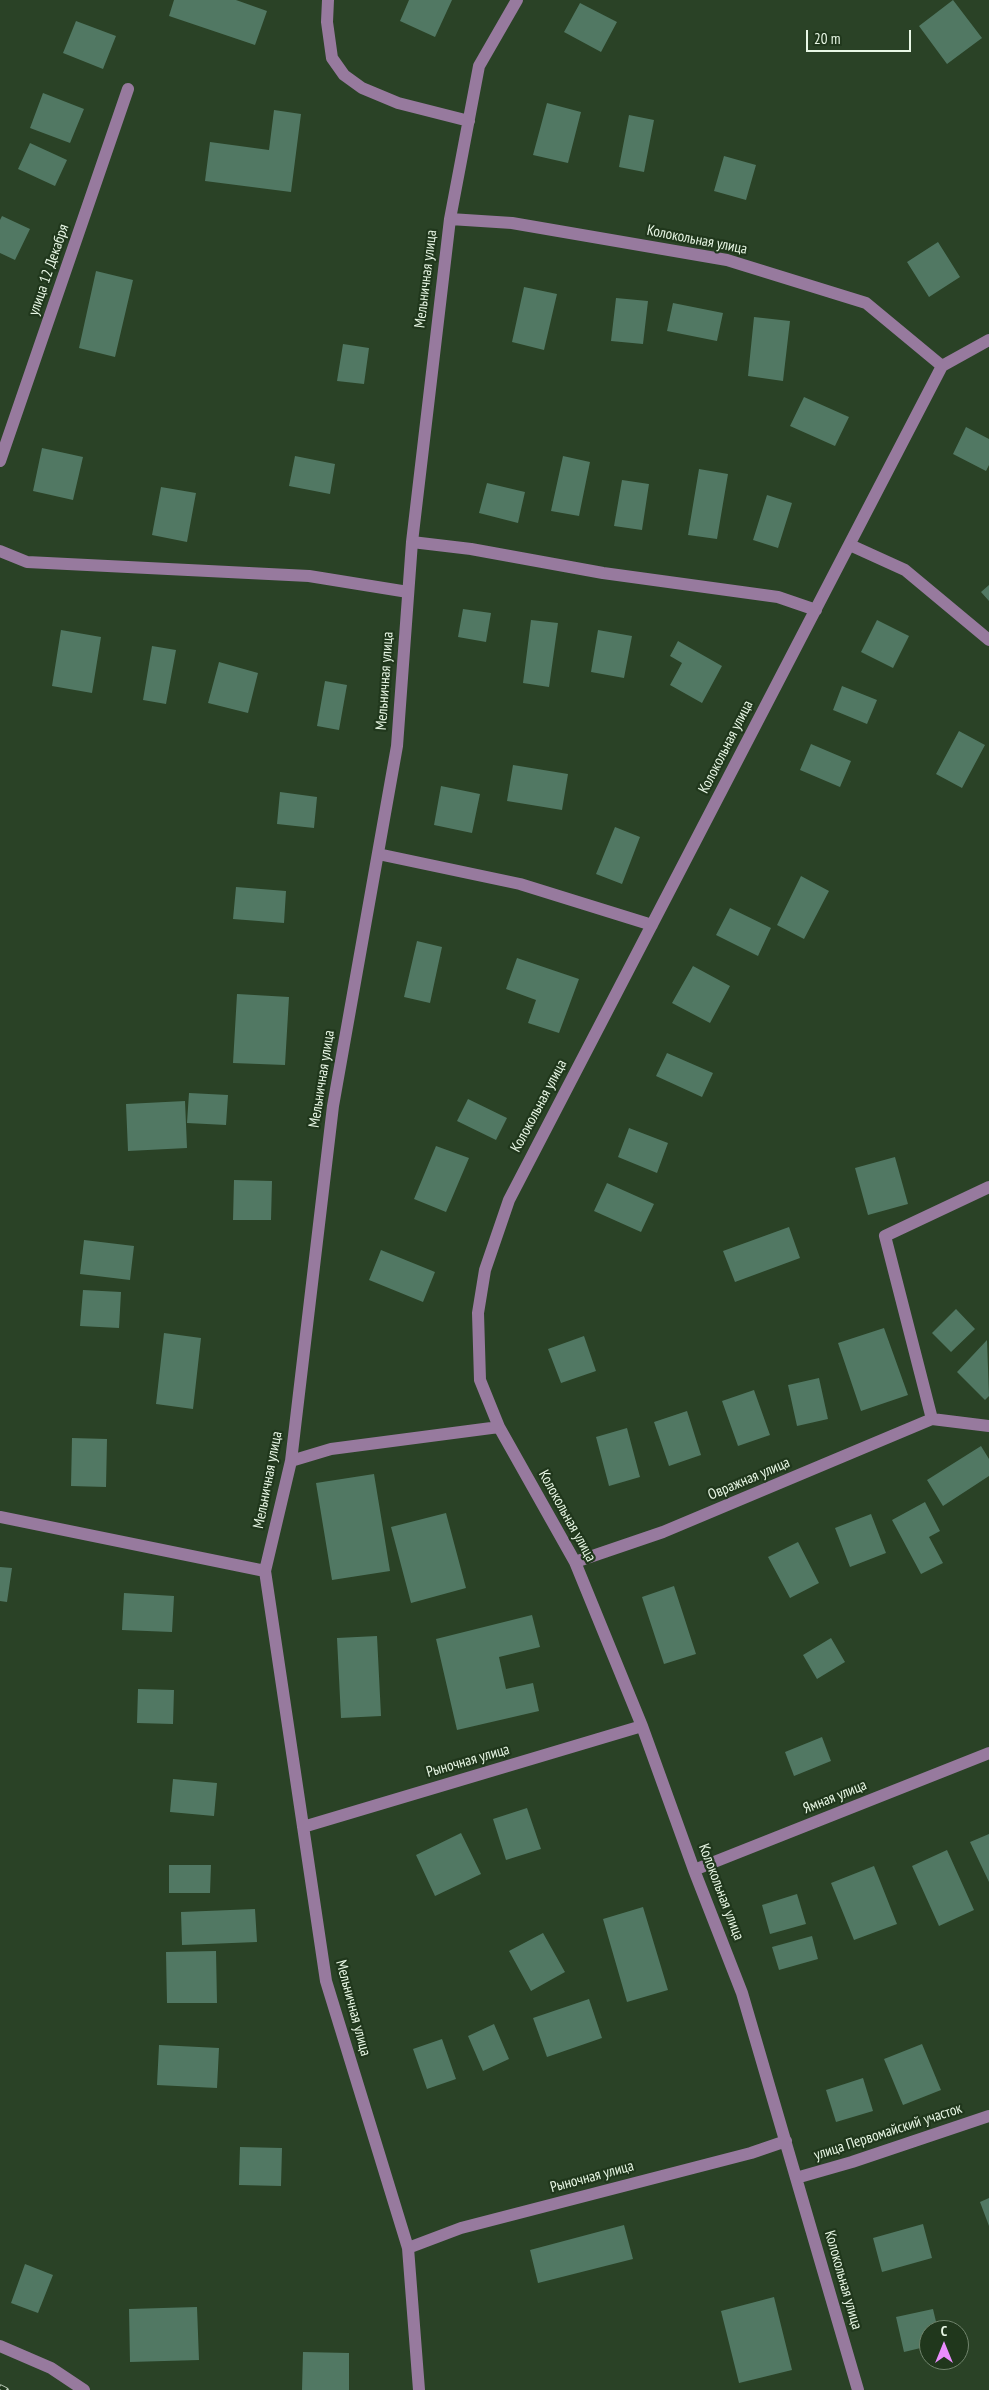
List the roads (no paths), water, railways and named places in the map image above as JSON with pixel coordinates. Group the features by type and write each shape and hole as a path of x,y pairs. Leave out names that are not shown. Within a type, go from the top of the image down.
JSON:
{"street":[{"path":"328,0 327,22 332,58 344,75 362,88 398,103 469,121"},
{"name":"Мельничная улица","path":"419,2390 408,2248 326,1981 265,1571 291,1461 333,1106 397,746 412,542 450,218 479,66 516,0"},
{"name":"улица 12 Декабря","path":"0,461 128,89"},
{"name":"Колокольная улица","path":"450,218 512,223 727,260 866,303 942,366 509,1200 486,1270 478,1313 480,1380 499,1428 575,1562 642,1726 694,1870 742,1993 858,2390"},
{"path":"942,366 989,340"},
{"path":"412,542 470,549 603,573 778,597 816,610"},
{"path":"850,545 905,570 989,640"},
{"path":"0,551 27,562 309,576 408,592"},
{"path":"378,854 520,884 652,925"},
{"path":"932,1419 885,1236 989,1187"},
{"name":"Овражная улица","path":"575,1562 664,1532 932,1419 989,1426"},
{"path":"291,1461 331,1449 499,1428"},
{"path":"0,1517 265,1571"},
{"name":"Рыночная улица","path":"302,1827 642,1726"},
{"name":"Ямная улица","path":"694,1870 989,1753"},
{"name":"улица Первомайский участок","path":"796,2178 852,2162 989,2116"},
{"name":"Рыночная улица","path":"408,2248 461,2228 750,2153 786,2141"},
{"path":"0,2346 51,2368 84,2390"}],"railway":[{"path":"0,2387 6,2390"}]}
